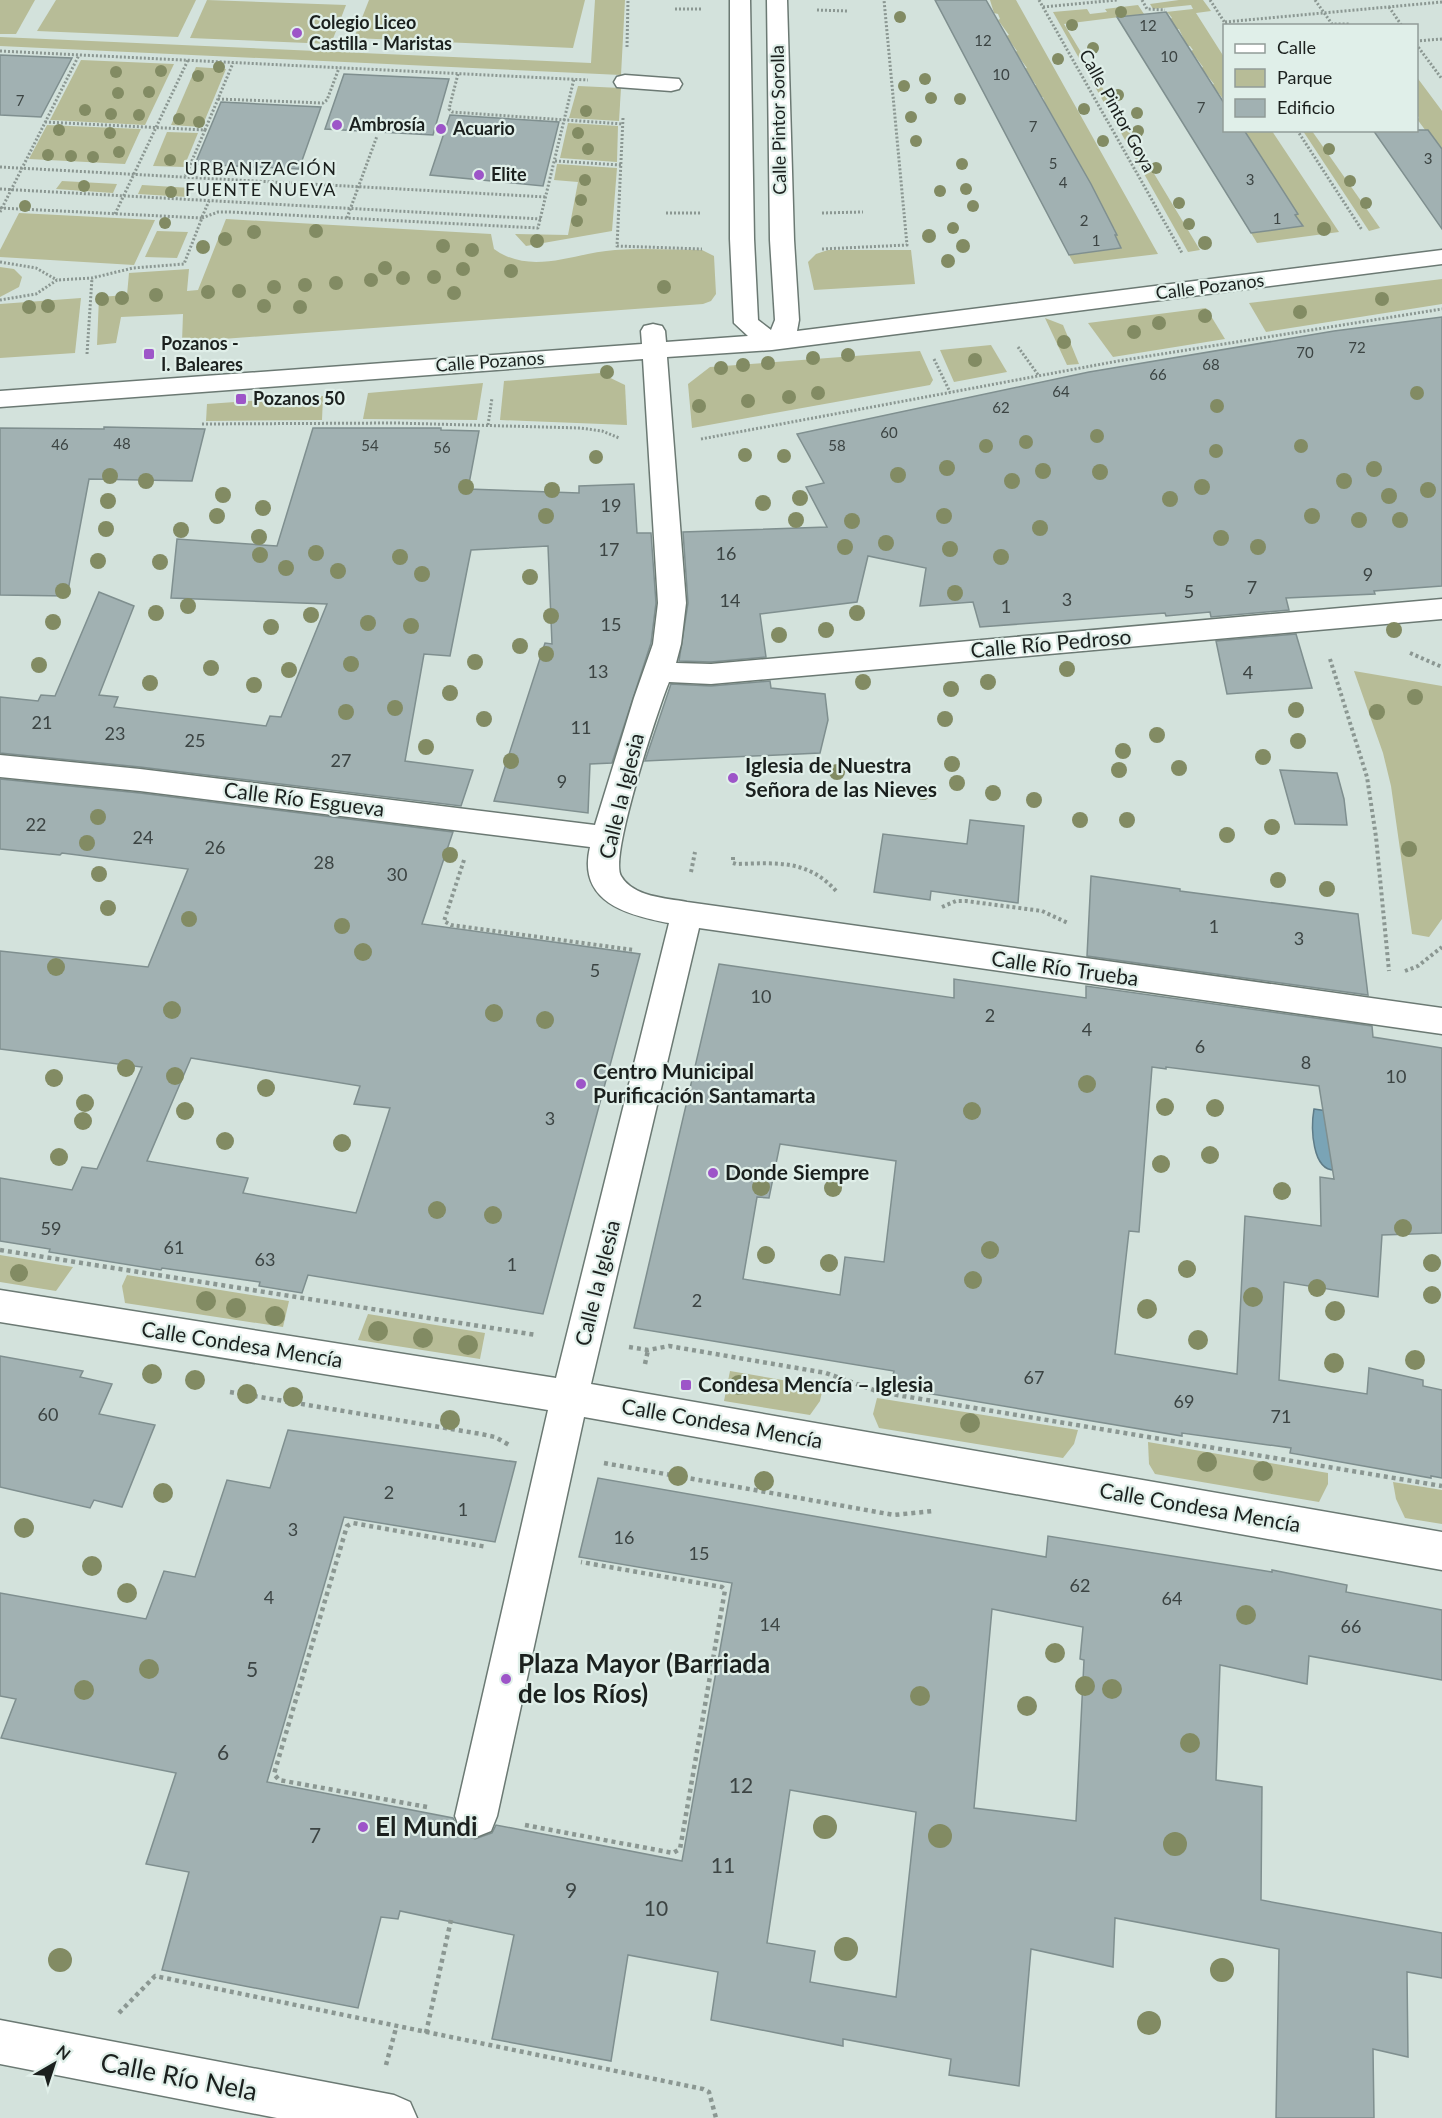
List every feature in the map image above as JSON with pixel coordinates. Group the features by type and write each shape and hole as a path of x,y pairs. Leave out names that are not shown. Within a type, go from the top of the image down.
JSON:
{"street":[{"name":"Calle Pintor Sorolla","path":"740,0 742,239 746,322"},
{"name":"Calle Pintor Sorolla","path":"777,0 782,240 787,320"},
{"path":"625,82 671,84"},
{"path":"742,239 782,240"},
{"name":"Calle Pozanos","path":"0,381 655,341 772,342 1442,258"},
{"name":"Calle Pozanos","path":"0,399 655,341 746,322 978,317"},
{"path":"746,322 772,342 784,331 787,320"},
{"name":"Calle la Iglesia","path":"476,1816 570,1397 687,914 645,906 623,898 611,887 604,875 602,862 648,698 667,644 672,603 655,341"},
{"name":"Calle Río Pedroso","path":"659,672 711,674 1442,609"},
{"name":"Calle Río Esgueva","path":"0,766 152,781 607,838"},
{"name":"Calle Río Trueba","path":"687,914 1442,1022"},
{"name":"Calle Condesa Mencía","path":"0,1306 570,1397 1442,1551"},
{"name":"Calle Río Nela","path":"0,2042 394,2118"}],"path":[{"path":"628,0 617,246 707,250"},
{"path":"819,250 826,247 902,247 907,245 884,0"},
{"name":"Calle Pintor Goya","path":"1039,0 1182,252"},
{"path":"1043,7 1117,0"},
{"path":"1142,0 1147,9 1166,10"},
{"path":"1210,0 1226,24 1441,2"},
{"path":"1315,0 1332,24 1348,24"},
{"path":"1389,7 1401,24"},
{"path":"1418,43 1442,39"},
{"path":"1418,46 1442,79"},
{"path":"0,51 625,82"},
{"path":"0,212 78,55"},
{"path":"115,214 188,60"},
{"path":"185,177 233,63"},
{"path":"218,99 322,103 327,100 339,68"},
{"path":"458,74 448,111 623,124"},
{"path":"1,208 202,218 218,212 230,212 538,228 574,80"},
{"path":"45,122 205,130"},
{"path":"1298,132 1363,231"},
{"path":"347,218 377,136"},
{"path":"555,160 621,165"},
{"path":"0,167 546,197"},
{"path":"0,189 541,219"},
{"path":"0,300 36,294 57,280 92,278 133,268 184,264 209,201"},
{"path":"0,262 36,268 57,280"},
{"path":"87,355 92,278"},
{"path":"488,425 580,428 602,431 635,444 687,441 1039,376 1442,309"},
{"path":"1011,344 1017,346 1039,376"},
{"path":"933,356 950,392"},
{"path":"1328,654 1367,777 1376,837 1390,977"},
{"path":"691,871 694,852"},
{"path":"465,858 444,921 451,925 640,951"},
{"path":"733,858 733,863 736,864 788,865 807,868 827,878 838,892"},
{"path":"827,891 847,894"},
{"path":"941,907 956,901 966,901 1042,911 1070,925"},
{"path":"1399,973 1418,966 1442,947"},
{"path":"0,1250 510,1332"},
{"path":"648,1350 669,1346 815,1371 879,1392 1442,1486"},
{"path":"514,1447 517,1454"},
{"path":"493,1548 352,1523 347,1526 274,1774 279,1780 673,1853 680,1849 725,1590 722,1587 575,1560"},
{"path":"426,2033 451,1920"},
{"path":"116,2017 146,1983 155,1977 704,2089 708,2092 716,2118"}],"green space":[{"path":"0,0 35,0 16,34 0,34"},
{"path":"56,0 196,0 178,37 37,31"},
{"path":"207,0 346,5 331,44 190,38"},
{"path":"369,0 585,0 573,48 354,38"},
{"path":"595,0 625,0 621,75 0,46 0,37 591,63"},
{"path":"990,0 1016,0 1158,254 1074,264 1069,255 1121,248 1115,235 1117,235 1114,228 1111,229 1052,115 1049,115 1043,97 1040,97 1033,86 1036,85 1024,69 1027,68 1006,36 1009,35 998,20 1000,19 998,14 994,13"},
{"path":"1179,0 1203,0 1211,11 1196,13 1223,55 1223,99 1166,12 1193,9 1191,5 1153,9 1150,4"},
{"path":"1138,5 1144,14 1064,24 1200,250 1188,252 1053,12 1087,9 1090,14 1107,12 1105,9"},
{"path":"81,60 174,64 145,125 50,120"},
{"path":"196,67 226,69 202,127 171,125"},
{"path":"1418,79 1442,111 1442,149 1439,149 1429,131 1426,131 1418,120"},
{"path":"578,86 621,88 619,121 569,118"},
{"path":"568,123 618,126 617,162 560,158"},
{"path":"47,125 141,129 125,164 29,159"},
{"path":"167,132 198,133 184,167 153,166"},
{"path":"1242,132 1273,132 1339,232 1257,243 1251,233 1302,226 1295,215 1297,214"},
{"path":"1304,132 1313,132 1380,228 1369,231"},
{"path":"557,164 617,168 612,231 526,246 515,234 568,235 578,182 554,180"},
{"path":"62,181 117,184 113,193 56,189"},
{"path":"142,185 191,188 187,197 138,194"},
{"path":"19,213 155,220 134,265 0,257 0,250"},
{"path":"226,219 491,234 494,249 508,257 538,262 615,250 702,250 714,256 716,294 711,301 703,304 182,342 183,314 121,317 116,343 97,345 99,297 127,295 129,273 189,269 187,291 198,290"},
{"path":"157,231 188,232 177,258 145,257"},
{"path":"828,250 911,250 915,284 814,290 808,262 816,254"},
{"path":"0,267 14,269 22,277 19,287 0,297"},
{"path":"1442,279 1442,304 1266,332 1249,303"},
{"path":"81,298 75,353 0,358 0,304"},
{"path":"1206,308 1225,339 1113,357 1088,323"},
{"path":"1045,318 1063,325 1079,364 1067,365"},
{"path":"991,345 1007,372 954,382 940,350"},
{"path":"920,351 933,380 930,385 692,428 688,384 710,367"},
{"path":"600,373 625,385 627,425 500,420 504,381"},
{"path":"483,383 477,420 363,419 368,393"},
{"path":"323,396 322,420 206,421 207,404"},
{"path":"1354,671 1442,686 1442,919 1429,937 1412,934 1391,786 1383,753"},
{"path":"0,1255 73,1267 56,1291 0,1282"},
{"path":"127,1275 289,1301 283,1327 125,1303 122,1286"},
{"path":"368,1314 485,1333 480,1359 358,1340"},
{"path":"730,1371 823,1387 820,1401 810,1415 724,1401"},
{"path":"877,1398 1078,1430 1074,1444 1063,1458 879,1428 873,1414"},
{"path":"1148,1442 1328,1473 1328,1484 1319,1502 1155,1474 1149,1464"},
{"path":"1393,1482 1442,1490 1442,1524 1405,1518 1396,1499"}],"water":[{"path":"1314,1109 1341,1113 1337,1170 1328,1169 1318,1156 1313,1137"}],"building":[{"path":"935,0 986,0 1091,184 1117,235 1115,235 1121,248 1069,255"},
{"path":"1166,12 1223,101 1223,132 1245,132 1298,214 1295,215 1303,226 1251,233 1117,17"},
{"path":"0,55 72,58 41,117 0,115"},
{"path":"344,74 449,79 433,135 325,129"},
{"path":"221,102 321,107 299,169 195,164"},
{"path":"450,115 559,122 543,186 430,175"},
{"path":"1428,130 1442,149 1442,229 1374,132"},
{"path":"1442,317 1442,586 1374,591 1375,594 1286,598 1289,610 1211,617 1210,612 1166,616 1165,613 980,627 973,602 920,606 926,568 868,556 857,602 760,614 766,657 711,662 679,661 688,603 683,532 827,527 806,487 824,483 797,434 1089,372 1334,331"},
{"path":"104,427 205,429 192,481 89,479 67,596 0,595 0,428 104,429"},
{"path":"313,428 441,428 441,430 479,431 468,489 579,493 579,486 634,484 637,533 651,533 656,603 651,643 612,763 590,764 588,813 494,801 545,643 552,644 548,546 471,550 450,656 424,654 405,761 473,770 461,806 140,767 0,753 0,697 38,701 41,695 55,696 99,592 134,606 99,695 118,697 114,707 266,726 270,716 281,717 327,604 171,598 177,539 277,546"},
{"path":"1296,634 1312,688 1227,694 1216,641"},
{"path":"770,681 771,688 825,694 828,720 820,753 645,761 671,684 711,686"},
{"path":"1280,770 1337,773 1344,799 1347,825 1295,824"},
{"path":"0,779 140,793 453,832 422,924 640,954 543,1314 308,1275 302,1293 259,1286 260,1282 162,1268 161,1270 49,1252 50,1249 0,1241 0,1178 72,1190 82,1167 97,1169 142,1067 0,1049 0,951 148,967 188,869 62,853 60,855 0,849","holes":["191,1058 360,1086 354,1104 390,1108 356,1213 243,1193 248,1178 147,1161"]},
{"path":"970,820 1024,826 1018,903 931,891 930,900 874,892 883,834 967,844"},
{"path":"1091,876 1180,889 1180,891 1358,914 1368,995 1087,956"},
{"path":"719,964 954,998 954,979 1086,998 1086,986 1372,1026 1373,1037 1442,1048 1442,1233 1382,1235 1378,1297 1284,1282 1279,1380 1367,1394 1369,1368 1423,1380 1423,1386 1442,1390 1442,1478 1290,1453 1291,1448 1182,1433 1182,1436 890,1387 894,1371 634,1328","holes":["1152,1067 1319,1086 1334,1179 1320,1177 1321,1226 1245,1216 1237,1374 1115,1354 1129,1231 1139,1232","780,1144 896,1161 884,1262 845,1257 840,1295 743,1279 757,1197 769,1198"]},
{"path":"0,1356 83,1371 80,1377 112,1384 99,1414 155,1425 122,1507 94,1500 90,1508 0,1487"},
{"path":"288,1430 516,1462 495,1542 344,1517 267,1782 453,1818 460,1833 475,1839 492,1833 496,1825 682,1861 732,1583 579,1557 598,1478 1046,1557 1048,1536 1272,1572 1272,1570 1347,1585 1346,1592 1442,1610 1442,1680 1309,1656 1307,1684 1220,1665 1216,1780 1262,1787 1261,1900 1442,1933 1442,1978 1407,1972 1408,2057 1373,2049 1374,2118 1276,2118 1279,1949 1115,1918 1113,1967 1031,1949 1019,2086 949,2075 951,2059 843,2039 843,2046 711,2020 718,1972 628,1955 611,2061 492,2039 514,1935 400,1911 398,1919 381,1917 358,2008 162,1970 189,1872 146,1864 176,1773 1,1738 16,1699 0,1696 0,1593 146,1619 164,1571 195,1577 227,1480 270,1488","holes":["992,1609 1083,1627 1080,1659 1084,1660 1076,1821 974,1808","790,1790 916,1812 896,1997 810,1982 815,1951 767,1943"]}],"place":[{"name":"Colegio Liceo Castilla - Maristas","path":"297,33"},
{"name":"Ambrosía","path":"337,125"},
{"name":"Acuario","path":"441,129"},
{"name":"Elite","path":"479,175"},
{"name":"Pozanos - I. Baleares","path":"149,354"},
{"name":"Pozanos 50","path":"241,399"},
{"name":"Iglesia de Nuestra Señora de las Nieves","path":"733,778"},
{"name":"Centro Municipal Purificación Santamarta","path":"581,1084"},
{"name":"Donde Siempre","path":"713,1173"},
{"name":"Condesa Mencía – Iglesia","path":"686,1385"},
{"name":"Plaza Mayor (Barriada de los Ríos)","path":"506,1679"},
{"name":"El Mundi","path":"363,1827"}],"district":[{"name":"URBANIZACIÓN FUENTE NUEVA","path":"261,180"}]}
